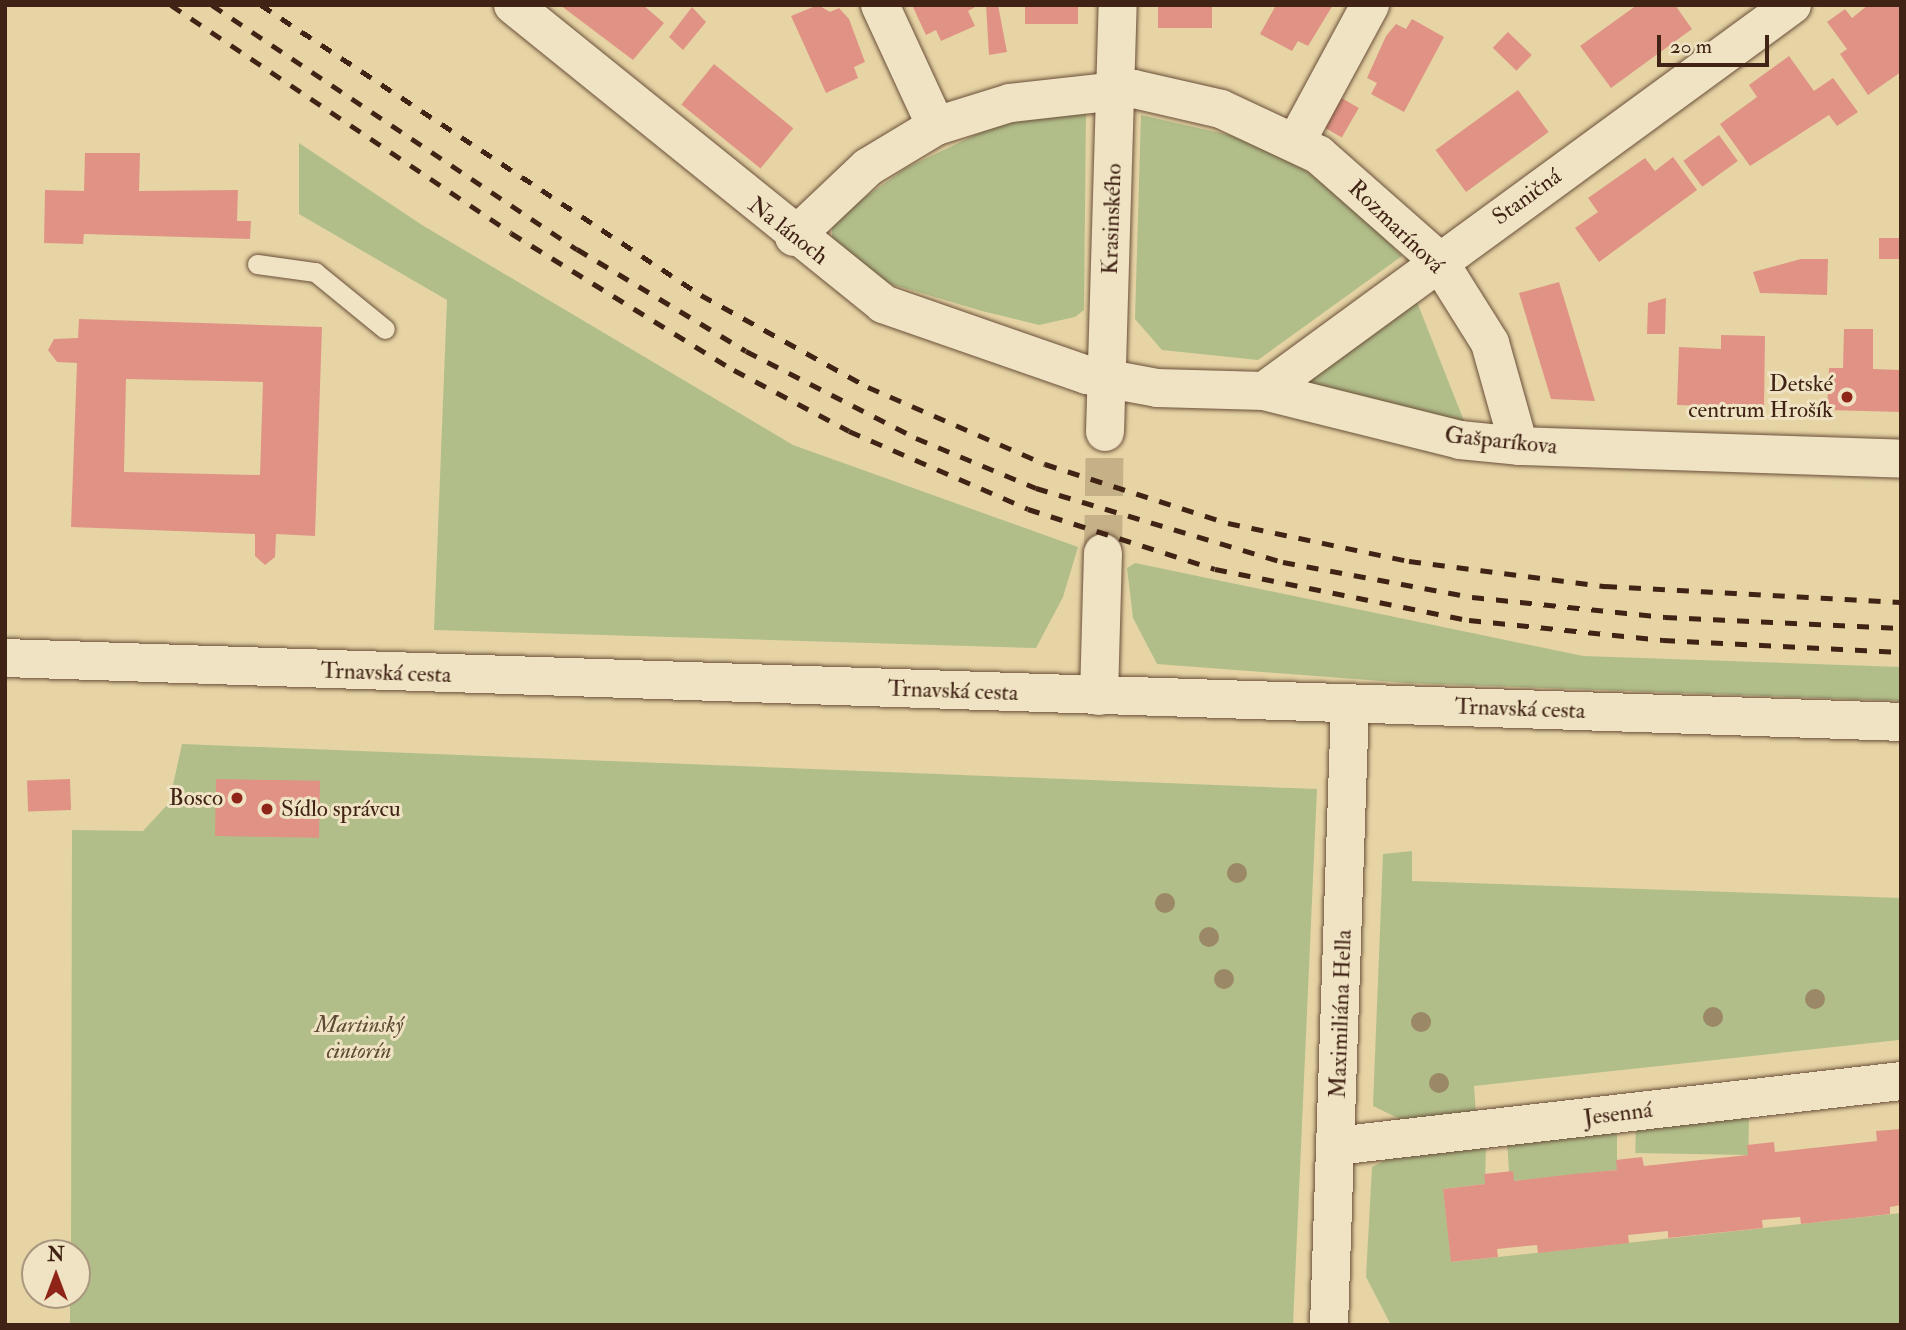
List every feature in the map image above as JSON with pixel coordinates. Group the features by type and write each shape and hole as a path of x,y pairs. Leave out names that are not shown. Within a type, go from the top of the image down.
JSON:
{"street":[{"name":"Na lánoch","path":"513,5 794,237 883,304 1107,379"},
{"path":"880,5 936,126"},
{"name":"Krasinského","path":"1105,432 1118,5"},
{"path":"1296,142 1370,5"},
{"name":"Staničná","path":"1264,390 1438,260 1792,5"},
{"name":"Rozmarínová","path":"794,237 868,167 936,126 1010,103 1115,89 1221,109 1296,142 1438,260 1490,344 1519,446"},
{"name":"Gašparíkova","path":"1107,379 1157,388 1264,390 1460,440 1519,446 1901,459"},
{"path":"1099,696 1102,553"},
{"name":"Trnavská cesta","path":"5,658 1901,722"},
{"name":"Maximiliána Hella","path":"1329,1325 1350,704"},
{"name":"Jesenná","path":"1336,1146 1901,1081"}],"lane":[{"path":"257,264 315,272 385,329"}],"green space":[{"path":"1086,112 1084,310 1075,317 1039,325 982,311 867,277 832,248 832,221 906,168 996,125"},
{"path":"1141,115 1238,137 1303,169 1343,197 1402,256 1258,360 1162,350 1135,319"},
{"path":"299,143 422,225 793,445 1078,547 1063,597 1036,648 434,630 447,300 299,214"},
{"path":"1417,302 1466,426 1303,385"},
{"path":"1135,563 1583,656 1901,667 1901,701 1407,683 1157,664 1133,618 1127,568"},
{"name":"Martinský cintorín","path":"182,744 1317,789 1293,1325 70,1325 70,1309 91,1309 91,1239 71,1239 72,830 143,831 169,803"},
{"path":"1412,851 1412,881 1901,898 1901,1051 1899,1040 1474,1086 1476,1114 1404,1121 1373,1106 1383,854"},
{"path":"1636,1114 1749,1116 1748,1155 1635,1153"},
{"path":"1617,1130 1617,1170 1514,1181 1509,1171 1507,1142"},
{"path":"1486,1144 1485,1184 1443,1189 1452,1262 1901,1213 1901,1325 1391,1325 1366,1277 1372,1167 1396,1155"}],"building":[{"path":"560,5 643,5 664,23 633,60"},
{"path":"818,5 830,12 839,8 849,19 865,62 854,67 858,78 826,93 791,16"},
{"path":"912,5 979,5 968,11 975,26 941,41 936,30 926,35"},
{"path":"986,5 998,5 1007,52 989,55"},
{"path":"1025,5 1078,5 1078,24 1025,24"},
{"path":"1158,5 1212,5 1212,28 1158,28"},
{"path":"1276,5 1333,5 1308,46 1298,41 1292,51 1260,34"},
{"path":"1637,5 1675,5 1692,29 1611,88 1580,46"},
{"path":"1868,5 1901,5 1901,72 1868,95 1840,54 1847,49 1827,22 1845,9 1852,18"},
{"path":"692,7 706,22 683,50 669,37"},
{"path":"1412,19 1444,37 1404,112 1371,94 1377,83 1367,78 1386,36 1396,24 1406,29"},
{"path":"1508,32 1532,55 1516,71 1493,48"},
{"path":"1789,56 1814,91 1833,78 1858,112 1837,126 1829,115 1750,166 1720,124 1757,97 1749,85"},
{"path":"714,64 793,128 761,169 681,104"},
{"path":"1518,90 1549,132 1466,192 1435,150"},
{"path":"1338,96 1359,108 1342,137 1321,125"},
{"path":"1719,135 1738,161 1702,187 1683,161"},
{"path":"85,153 140,153 139,191 238,190 237,221 251,221 250,239 84,234 83,244 44,243 45,190 84,191"},
{"path":"1673,157 1697,190 1599,262 1575,228 1598,212 1588,198 1645,158 1655,171"},
{"path":"1879,238 1901,238 1901,259 1879,259"},
{"path":"1801,259 1828,259 1827,295 1760,293 1753,272"},
{"path":"1559,282 1595,401 1551,399 1519,293"},
{"path":"1666,298 1665,334 1647,334 1648,303"},
{"path":"79,319 322,327 315,536 276,534 275,557 265,565 255,556 255,534 71,527 77,363 57,362 48,350 54,339 78,338","holes":["126,379 263,382 260,475 124,472"]},
{"path":"1844,329 1873,329 1873,369 1901,370 1901,412 1827,410 1829,368 1843,368"},
{"path":"1721,335 1765,336 1764,408 1677,405 1679,347 1721,349"},
{"path":"70,779 71,810 28,811 27,781"},
{"name":"Sídlo správcu","path":"216,779 320,781 319,838 215,836"},
{"path":"1901,1129 1901,1205 1890,1207 1890,1214 1801,1224 1800,1217 1762,1220 1763,1228 1668,1238 1668,1231 1628,1235 1629,1243 1538,1253 1537,1245 1497,1249 1498,1257 1451,1262 1443,1189 1485,1184 1484,1174 1513,1171 1514,1181 1617,1170 1616,1160 1642,1157 1644,1166 1748,1155 1747,1145 1774,1142 1775,1152 1877,1141 1876,1131"}],"tunnel":[{"path":"1103,553 1105,432"}],"railway":[{"path":"171,5 511,233 734,370 849,431 1028,509 1215,569 1469,620 1663,640 1901,652"},
{"path":"212,5 577,249 746,351 916,438 1036,488 1283,562 1472,597 1665,617 1901,628"},
{"path":"261,5 701,295 868,387 1045,464 1228,523 1409,561 1605,586 1901,602"}],"place":[{"name":"Detské centrum Hrošík","path":"1847,397"},
{"name":"Bosco","path":"237,798"},
{"name":"Sídlo správcu","path":"267,809"}]}
